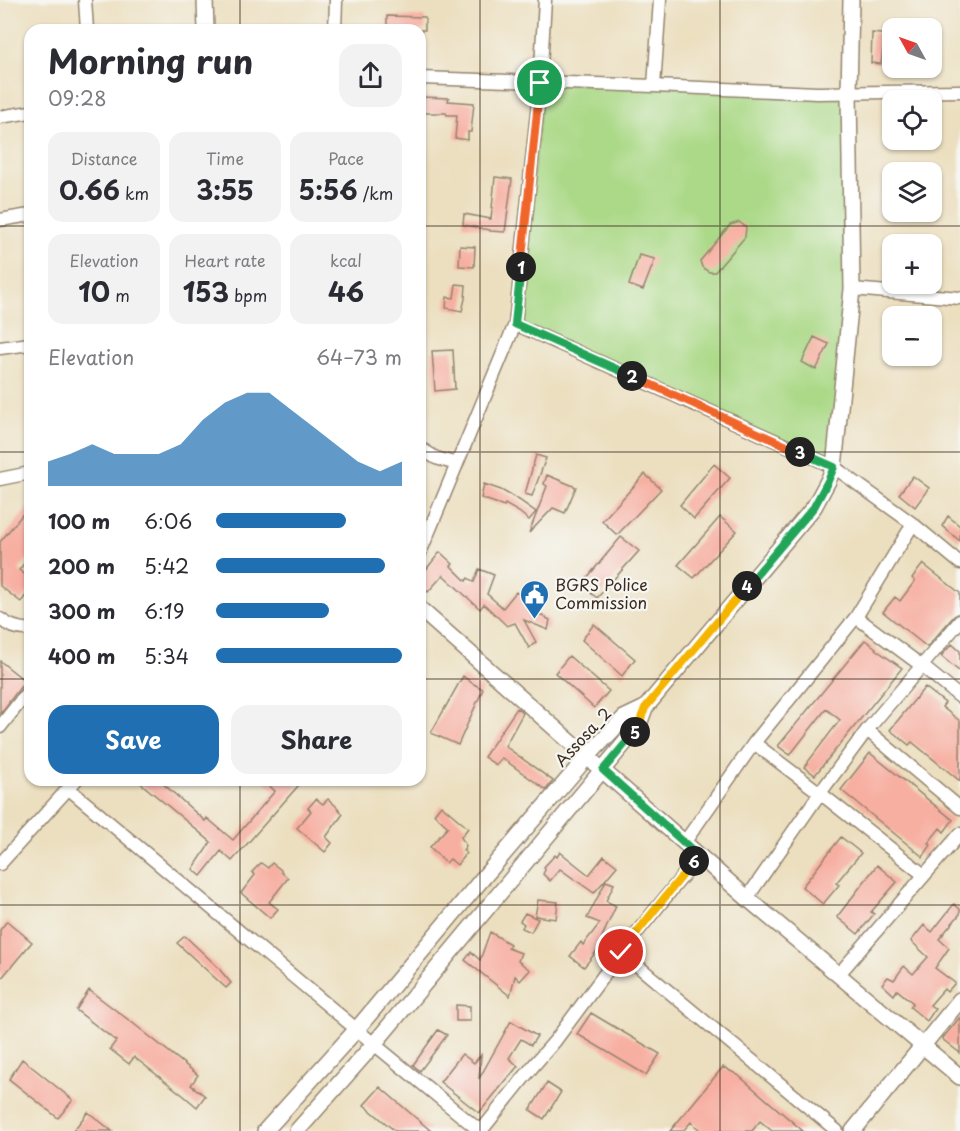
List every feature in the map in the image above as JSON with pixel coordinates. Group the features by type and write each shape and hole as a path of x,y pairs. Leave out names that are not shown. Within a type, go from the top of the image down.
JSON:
{"street":[{"path":"85,0 87,24"},
{"path":"205,0 206,24"},
{"path":"335,24 336,0"},
{"path":"426,539 515,324 540,83 545,0"},
{"path":"654,86 660,0"},
{"path":"645,708 814,507 834,467 852,289 849,93 851,0"},
{"path":"426,78 816,93 960,91"},
{"path":"0,117 24,113"},
{"path":"0,220 24,216"},
{"path":"852,289 960,298"},
{"path":"515,324 834,467 913,524 960,563"},
{"path":"0,348 24,345"},
{"path":"426,452 436,458 457,464"},
{"path":"0,479 24,474"},
{"path":"684,843 754,743 856,617 913,524"},
{"path":"426,614 747,898 960,1077"},
{"path":"856,617 922,666 960,698"},
{"path":"0,619 7,625 24,630"},
{"path":"747,898 867,730 960,621"},
{"path":"0,727 24,697"},
{"name":"Assosa_2","path":"265,1131 357,1029 587,757 624,718 645,708"},
{"name":"Assosa_2","path":"297,1131 374,1044 603,770 638,727 645,708"},
{"path":"867,730 960,808"},
{"path":"754,743 924,875"},
{"path":"0,864 71,786"},
{"path":"75,786 374,1044 480,1131 555,1041 621,952 699,856"},
{"path":"839,974 960,834"},
{"path":"621,952 837,1131"},
{"path":"853,1131 960,1000"}],"green space":[{"path":"543,82 851,91 852,296 830,466 517,324"}],"building":[{"path":"387,16 425,17 425,24 387,24"},
{"path":"872,33 882,34 881,64 871,63"},
{"path":"426,97 449,98 448,101 474,103 468,140 455,138 457,115 426,113"},
{"path":"495,177 512,179 505,232 463,225 464,214 491,219"},
{"path":"739,222 746,227 745,237 715,272 709,272 702,267 700,261 730,225"},
{"path":"460,246 475,247 474,267 459,266"},
{"path":"639,255 655,259 643,290 629,285"},
{"path":"456,284 466,285 462,311 446,308 447,297 454,298"},
{"path":"814,337 829,344 816,370 802,362"},
{"path":"453,350 455,389 435,391 432,351"},
{"path":"536,455 546,458 532,496 525,494"},
{"path":"714,464 730,478 694,519 680,505"},
{"path":"645,474 661,489 617,535 602,521"},
{"path":"547,475 576,487 565,513 553,508 529,533 547,486 544,484"},
{"path":"913,476 929,488 915,507 899,494"},
{"path":"484,484 501,490 536,512 529,520 505,504 504,506 481,498"},
{"path":"24,512 24,564 19,570 24,574 24,598 21,602 0,586 0,542"},
{"path":"948,516 960,526 960,541 942,526"},
{"path":"720,517 737,531 694,578 678,565"},
{"path":"621,537 639,551 597,598 581,585"},
{"path":"440,552 466,581 468,578 474,582 479,569 494,575 487,594 503,608 516,592 528,602 527,608 550,620 548,630 524,620 536,642 529,648 515,623 507,626 484,604 480,609 443,575 428,592 426,590 426,570"},
{"path":"923,564 960,593 960,613 954,616 927,647 883,612 895,597 900,601 915,581 912,578"},
{"path":"594,624 635,659 622,676 582,640"},
{"path":"865,640 902,668 815,775 804,767 840,720 826,709 790,755 778,746"},
{"path":"952,644 960,651 960,672 941,656"},
{"path":"569,656 609,691 594,708 555,673"},
{"path":"0,661 24,682 0,714"},
{"path":"463,676 483,689 458,745 431,733"},
{"path":"925,687 945,703 942,707 960,721 960,781 912,742 909,745 890,730"},
{"path":"517,708 523,713 505,746 553,781 546,790 502,758 496,765 484,757"},
{"path":"870,753 953,820 944,832 940,828 928,843 931,845 923,857 841,790"},
{"path":"144,786 166,786 205,821 207,818 233,840 275,791 270,786 298,786 232,861 221,851 201,876 193,869 211,842"},
{"path":"316,799 323,804 328,799 343,814 326,837 332,843 325,852 297,828 311,811 308,808"},
{"path":"441,805 468,828 461,837 466,846 463,850 466,853 457,865 450,859 446,863 430,847 448,827 434,814"},
{"path":"841,837 861,853 836,883 839,885 823,904 802,887"},
{"path":"560,852 589,875 604,856 617,866 594,893 560,869 550,881 543,874 544,867"},
{"path":"261,863 268,868 272,863 288,878 269,902 278,909 270,918 241,893 255,875 252,872"},
{"path":"877,865 897,882 871,912 874,914 858,934 837,917"},
{"path":"606,881 614,884 606,901 616,906 602,937 606,940 584,967 570,956 581,942 583,945 600,923 587,918"},
{"path":"538,900 558,902 556,919 535,916"},
{"path":"954,904 960,909 960,914 939,939 949,948 935,968 955,983 947,992 944,989 930,1005 935,1009 927,1021 910,1007 913,1003 897,990 894,995 882,984 888,977 894,980 904,966 913,974 928,957 911,941 924,925 932,932"},
{"path":"525,913 538,919 531,932 522,928 524,924 520,921"},
{"path":"7,921 32,942 0,980 0,930"},
{"path":"490,932 510,944 508,948 521,953 518,961 530,970 520,981 515,976 510,996 465,960 471,952 480,960"},
{"path":"185,936 220,969 231,983 226,988 177,943"},
{"path":"89,990 198,1075 191,1085 205,1096 197,1107 134,1057 129,1064 110,1049 116,1041 76,1010"},
{"path":"456,1005 470,1006 470,1021 456,1021"},
{"path":"591,1013 660,1054 646,1075 577,1034"},
{"path":"960,1017 960,1053 942,1039"},
{"path":"511,1021 537,1036 531,1045 521,1039 509,1058 518,1066 479,1113 440,1082 462,1054 474,1063 481,1055 479,1079"},
{"path":"438,1030 447,1035 420,1071 413,1065"},
{"path":"22,1059 73,1100 58,1118 9,1079"},
{"path":"723,1067 738,1075 803,1131 772,1131 760,1121 752,1131 701,1131 691,1122 683,1131 670,1131"},
{"path":"547,1083 561,1092 544,1119 530,1110"},
{"path":"380,1087 431,1131 395,1131 364,1105"},
{"path":"88,1112 112,1131 73,1131"}],"place":[{"name":"BGRS Police Commission","path":"534,620"}],"route":[{"path":"540,83 515,324 834,467 814,507 645,708 638,727 603,770 699,856 621,952"}]}
